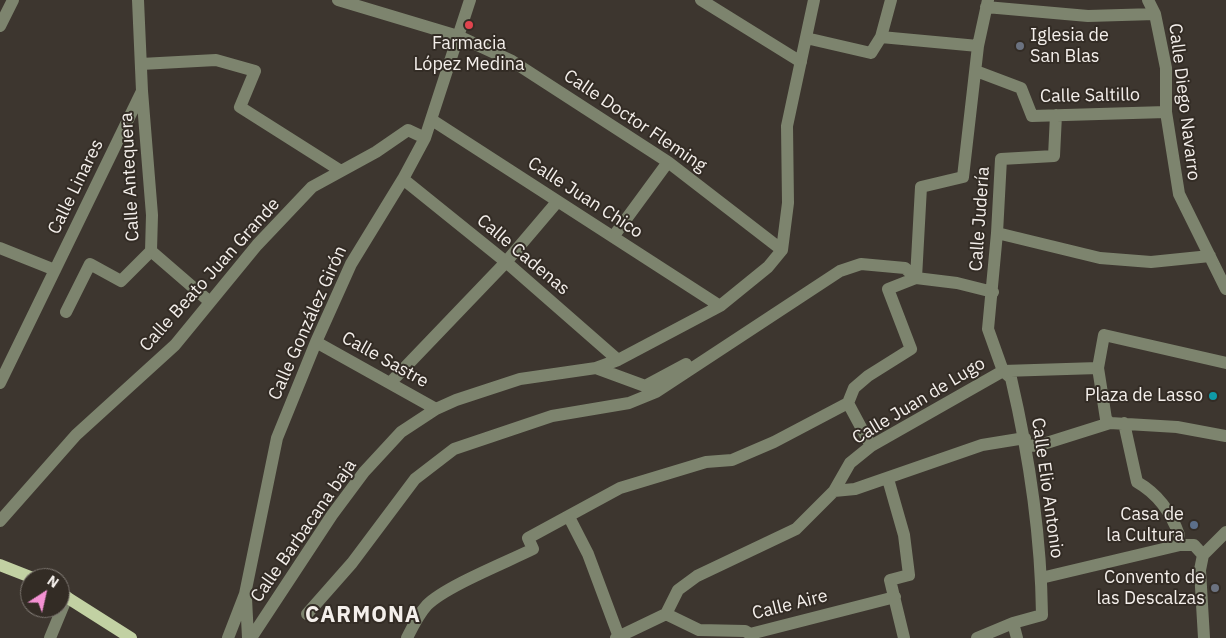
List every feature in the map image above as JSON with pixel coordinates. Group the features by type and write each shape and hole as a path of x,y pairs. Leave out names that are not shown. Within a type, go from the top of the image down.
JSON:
{"main road":[{"path":"0,565 20,573"},
{"path":"70,599 131,638"}],"street":[{"path":"0,26 13,0"},
{"name":"Calle Antequera","path":"66,312 90,264 122,281 152,250 152,215 142,91 138,0"},
{"name":"Calle Doctor Fleming","path":"338,0 458,36 512,61 668,162 782,250"},
{"name":"Calle González Girón","path":"230,634 245,594 277,438 316,342 351,264 403,179 425,138 470,0"},
{"path":"701,0 801,62"},
{"path":"782,250 788,203 787,126 814,0"},
{"path":"806,38 871,53 881,37 891,0"},
{"name":"Calle Diego Navarro","path":"1148,0 1155,14 1166,68 1166,112 1179,194 1226,289"},
{"path":"916,278 922,186 963,177 978,46 987,4 1088,16 1155,14"},
{"path":"881,37 978,46"},
{"path":"141,64 216,60 255,71 240,107 341,171"},
{"name":"Calle Saltillo","path":"976,71 1021,88 1032,116 1166,112"},
{"name":"Calle Linares","path":"0,383 142,91"},
{"name":"Calle Judería","path":"1003,371 988,330 993,292 1001,160 1054,156 1056,115"},
{"name":"Calle Juan Chico","path":"432,120 720,306"},
{"name":"Calle Beato Juan Grande","path":"0,521 76,435 175,345 257,245 312,187 376,152 408,130 425,138"},
{"path":"613,237 668,162"},
{"name":"Calle Cadenas","path":"403,179 506,262 618,360"},
{"path":"391,382 506,262 557,202"},
{"path":"997,233 1100,258 1150,262 1210,256"},
{"path":"0,248 56,270"},
{"path":"152,250 210,302"},
{"name":"Calle Barbacana baja","path":"250,638 332,515 364,472 401,432 436,409 456,400 520,379 596,368 618,360 720,306 768,267 782,250"},
{"path":"307,614 352,563 415,479 454,449 552,416 629,403 656,392 840,271 861,264 905,268 916,278"},
{"path":"407,638 420,613 429,603 460,585 533,549 528,538 620,488 706,462 732,460 774,442 848,403 854,388 868,376 911,349 888,289 916,278 957,283 993,292"},
{"path":"596,368 644,386 688,362 738,329 769,318"},
{"path":"1110,423 1106,419 1098,368 1104,335 1226,363"},
{"name":"Calle Sastre","path":"316,342 391,382 436,409"},
{"name":"Calle Juan de Lugo","path":"666,614 678,590 697,576 796,529 834,491 850,463 871,446 1003,371 1098,368"},
{"name":"Calle Elio Antonio","path":"1003,371 1011,378 1026,442 1041,578 1042,615 1013,623"},
{"path":"848,403 871,446"},
{"path":"834,491 855,489 888,479 904,471 982,445 1026,442 1037,446 1110,423 1177,427 1226,436"},
{"path":"1124,423 1137,482 1153,491 1174,520 1179,535"},
{"path":"888,479 904,535 910,575 890,580 904,638"},
{"path":"569,517 588,554 617,637 666,614"},
{"path":"1204,638 1200,570 1203,556 1226,532"},
{"path":"1041,578 1180,545 1194,545 1203,556"},
{"path":"245,594 250,638"},
{"name":"Calle Aire","path":"666,614 699,630 745,631 750,634 776,633 895,597"},
{"path":"50,638 56,618"},
{"path":"977,638 1013,623 1017,638"}],"place":[{"name":"Farmacia López Medina","path":"469,25"},
{"name":"Iglesia de San Blas","path":"1020,46"},
{"name":"Plaza de Lasso","path":"1213,396"},
{"name":"Casa de la Cultura","path":"1194,525"},
{"name":"Convento de las Descalzas","path":"1215,588"}],"district":[{"name":"CARMONA","path":"363,616"}]}
